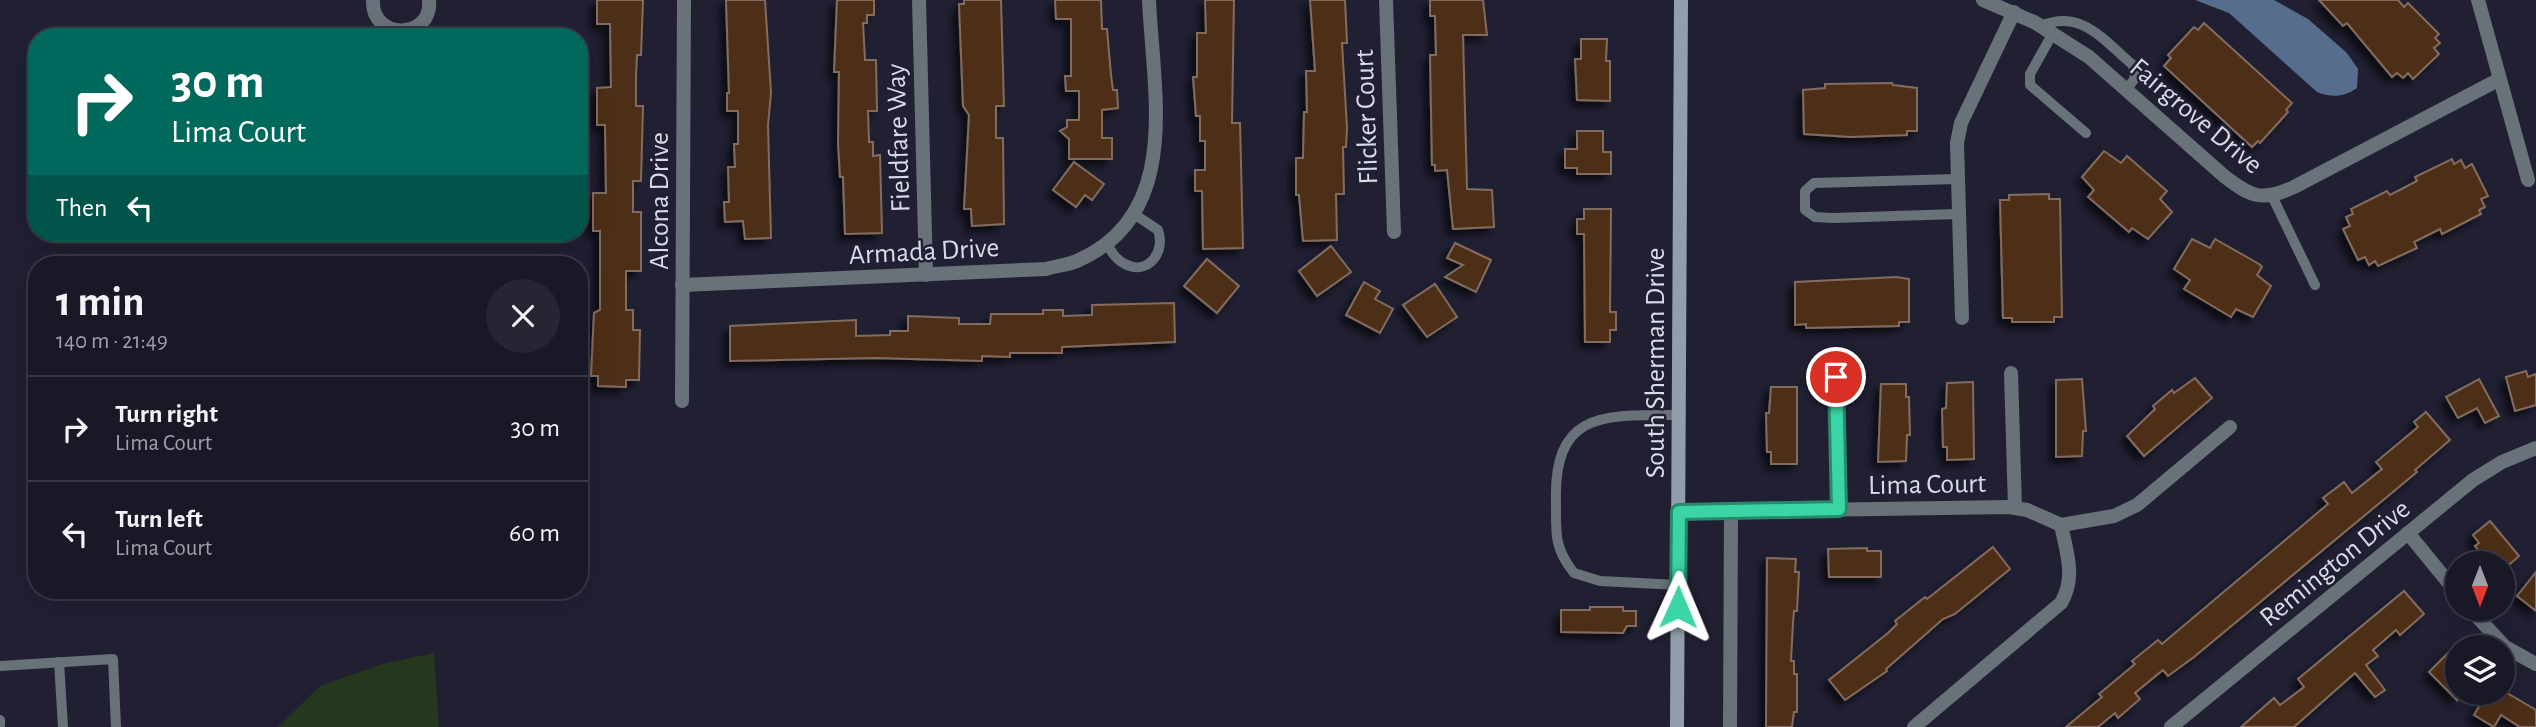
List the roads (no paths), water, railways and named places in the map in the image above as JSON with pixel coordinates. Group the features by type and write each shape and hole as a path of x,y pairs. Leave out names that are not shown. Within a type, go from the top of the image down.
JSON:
{"street":[{"path":"373,0 374,13 386,28"},
{"path":"413,28 422,23 427,15 429,0"},
{"name":"Alcona Drive","path":"682,401 684,0"},
{"name":"Fieldfare Way","path":"919,0 926,275"},
{"path":"1106,243 1135,214 1150,182 1156,148 1149,0"},
{"name":"Flicker Court","path":"1386,0 1394,232"},
{"name":"South Sherman Drive","path":"1677,727 1681,0"},
{"name":"Fairgrove Drive","path":"1983,0 2014,12 2097,62 2246,193 2272,195 2498,80"},
{"path":"2478,0 2498,80 2528,180"},
{"path":"1962,318 1956,143 1961,123 2014,12"},
{"name":"Armada Drive","path":"682,285 1046,269 1076,261 1106,243"},
{"name":"Lima Court","path":"2011,373 2015,508"},
{"name":"Lima Court","path":"1836,377 1839,509"},
{"path":"1914,727 2061,603 2068,589 2070,572 2061,525 2114,516 2137,505 2230,427"},
{"name":"Remington Drive","path":"2171,727 2487,470 2536,448"},
{"name":"Lima Court","path":"1679,512 2015,508 2061,525"},
{"path":"1730,727 1731,511"},
{"path":"2408,533 2445,578"},
{"path":"2481,621 2505,646 2536,664"}],"lane":[{"path":"2085,133 2030,85 2030,74 2047,30 2064,19 2084,24 2133,65 2135,78 2127,89"},
{"path":"1957,179 1814,183 1805,191 1805,211 1815,217 1833,218 1958,214"},
{"path":"2272,195 2315,285"},
{"path":"1106,243 1125,264 1142,267 1151,262 1159,252 1160,237 1155,226 1135,214"},
{"path":"1678,586 1600,581 1574,573 1557,546 1555,485 1565,444 1573,432 1593,421 1621,415 1679,415"},
{"path":"0,666 113,659 116,727"},
{"path":"59,662 63,727"}],"water":[{"path":"2195,0 2274,0 2308,19 2347,53 2358,69 2357,88 2338,96 2317,92 2229,13"}]}
